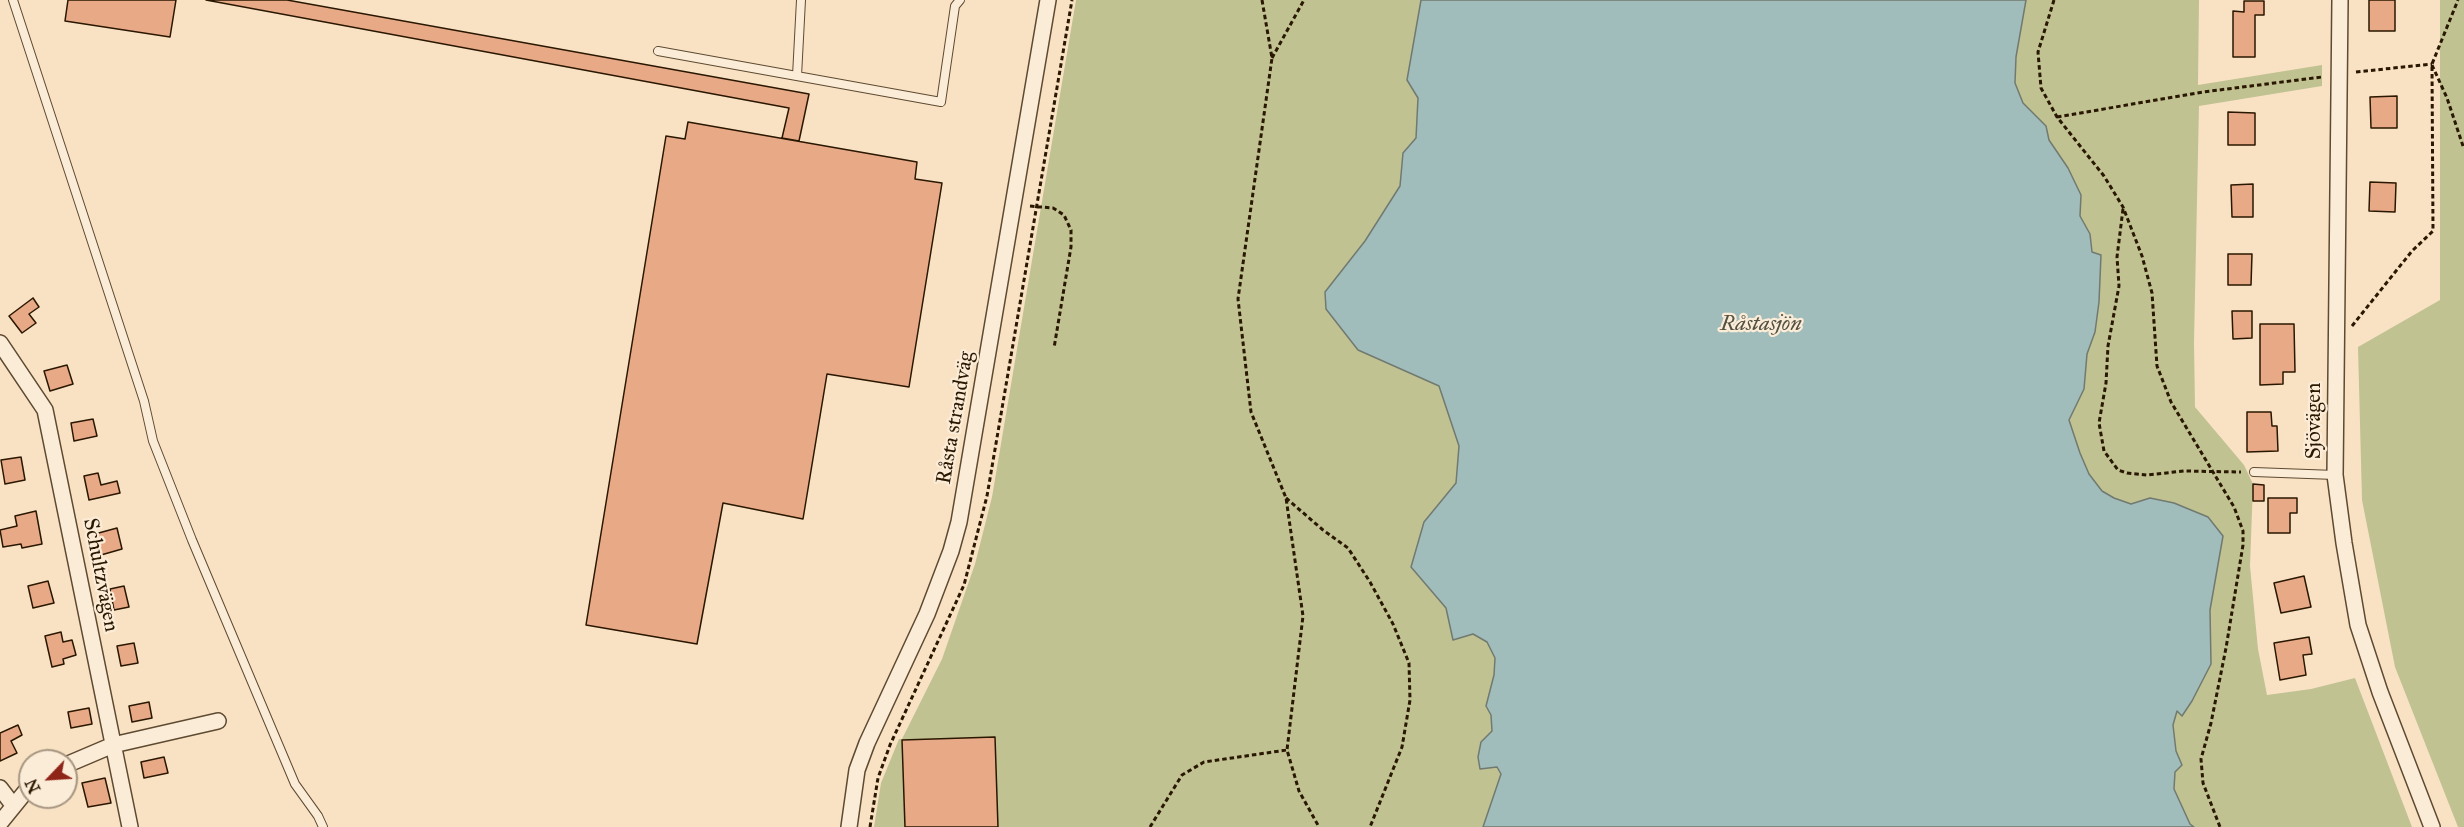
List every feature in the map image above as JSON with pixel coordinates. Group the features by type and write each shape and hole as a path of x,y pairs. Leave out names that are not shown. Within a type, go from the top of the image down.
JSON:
{"street":[{"name":"Råsta strandväg","path":"849,827 857,770 867,743 927,614 954,541 966,487 1048,0"},
{"name":"Sjövägen","path":"2340,0 2335,475 2358,625 2379,692 2432,827"},
{"name":"Schultzvägen","path":"0,343 45,410 130,827"},
{"path":"78,760 112,746 218,721"},
{"path":"0,788 13,805"},
{"path":"0,823 18,799"}],"lane":[{"path":"13,0 144,401 153,441 192,540 295,784 318,816 323,827"},
{"path":"797,76 801,0"},
{"path":"658,51 941,102 956,6 960,0"},
{"path":"2254,472 2335,475"}],"path":[{"path":"1262,0 1272,58 1238,299 1251,412 1286,498 1303,616 1287,750 1299,791 1319,827"},
{"path":"1272,58 1304,0"},
{"path":"2054,0 2038,52 2041,88 2057,117 2104,176 2123,207 2142,256 2152,294 2157,366 2171,402 2234,507 2243,531 2243,544 2222,669 2201,759 2203,783 2220,827"},
{"path":"2352,327 2412,251 2433,231 2432,64 2458,0"},
{"path":"2057,117 2203,92 2432,64"},
{"path":"2432,64 2447,98 2464,149"},
{"path":"1013,205 1053,208 1064,215 1071,230 1071,247 1054,348"},
{"path":"2123,207 2117,257 2119,286 2108,346 2106,383 2099,423 2104,452 2118,470 2127,473 2147,475 2184,471 2254,472"},
{"path":"1286,498 1323,531 1348,548 1393,624 1409,663 1410,700 1402,747 1370,827"},
{"path":"1150,827 1182,775 1204,762 1287,750"}],"green space":[{"path":"1076,0 2199,0 2198,85 2322,65 2322,86 2199,106 2194,342 2195,407 2244,465 2253,484 2250,566 2258,649 2267,695 2311,689 2355,678 2412,827 998,827 995,737 902,740 905,827 874,827 881,783 899,739 902,739 942,659 975,564 992,497"},
{"path":"2440,0 2464,0 2464,827 2458,827 2395,667 2362,500 2358,347 2440,300"}],"water":[{"name":"Råstasjön","path":"1421,0 2026,0 2016,57 2015,83 2023,103 2046,126 2049,140 2068,168 2081,195 2080,216 2090,234 2092,252 2101,255 2099,302 2095,332 2087,354 2084,389 2069,420 2080,453 2089,474 2102,491 2114,498 2131,504 2150,498 2174,503 2208,517 2223,536 2210,610 2211,664 2182,716 2177,711 2173,725 2176,751 2182,765 2175,772 2174,789 2190,824 2194,827 1483,827 1501,774 1497,767 1480,769 1478,757 1481,742 1492,731 1491,715 1486,706 1494,675 1495,658 1487,642 1473,634 1453,640 1446,608 1411,567 1424,522 1456,483 1459,446 1439,386 1358,350 1326,309 1325,292 1365,241 1400,186 1403,153 1416,138 1418,98 1407,80"}],"building":[{"path":"68,0 176,0 170,37 65,21"},
{"path":"206,0 287,0 809,94 799,141 782,138 789,108"},
{"path":"2369,0 2395,0 2395,31 2369,31"},
{"path":"2244,1 2264,1 2264,15 2255,15 2255,57 2233,57 2233,11 2244,12"},
{"path":"2397,96 2397,128 2371,128 2370,97"},
{"path":"2228,112 2255,113 2255,145 2228,145"},
{"path":"688,122 917,162 915,179 942,183 909,387 827,374 803,519 723,503 697,644 586,625 666,136 685,139"},
{"path":"2370,182 2396,183 2395,212 2369,211"},
{"path":"2253,184 2253,217 2232,217 2231,185"},
{"path":"2228,254 2252,254 2251,285 2228,285"},
{"path":"33,298 39,307 29,314 36,323 22,333 9,316"},
{"path":"2232,311 2252,311 2252,338 2233,339"},
{"path":"2260,324 2294,324 2295,372 2283,372 2283,384 2260,385"},
{"path":"67,365 73,384 50,391 44,371"},
{"path":"2247,412 2271,412 2272,426 2277,426 2278,451 2247,452"},
{"path":"93,419 97,436 74,441 71,423"},
{"path":"21,457 25,480 5,484 1,460"},
{"path":"98,473 101,485 117,481 120,493 89,500 84,476"},
{"path":"2253,484 2264,485 2264,501 2253,501"},
{"path":"2268,498 2297,498 2297,513 2290,513 2290,533 2268,533"},
{"path":"36,511 42,544 22,548 21,544 3,547 0,530 17,526 15,516"},
{"path":"117,528 122,549 101,555 95,534"},
{"path":"2304,576 2311,607 2281,613 2274,583"},
{"path":"48,581 54,603 33,608 28,586"},
{"path":"124,586 129,607 114,610 110,589"},
{"path":"61,632 63,642 72,640 76,655 63,659 64,664 52,667 45,636"},
{"path":"2309,637 2312,654 2303,655 2306,675 2280,680 2274,643"},
{"path":"134,643 138,663 121,666 117,646"},
{"path":"149,702 152,718 132,722 129,706"},
{"path":"89,708 92,724 71,728 68,712"},
{"path":"18,725 22,735 11,741 17,753 0,761 0,733"},
{"path":"995,737 998,827 905,827 902,740"},
{"path":"164,757 168,773 144,778 141,762"},
{"path":"105,778 111,803 88,807 82,783"}]}
